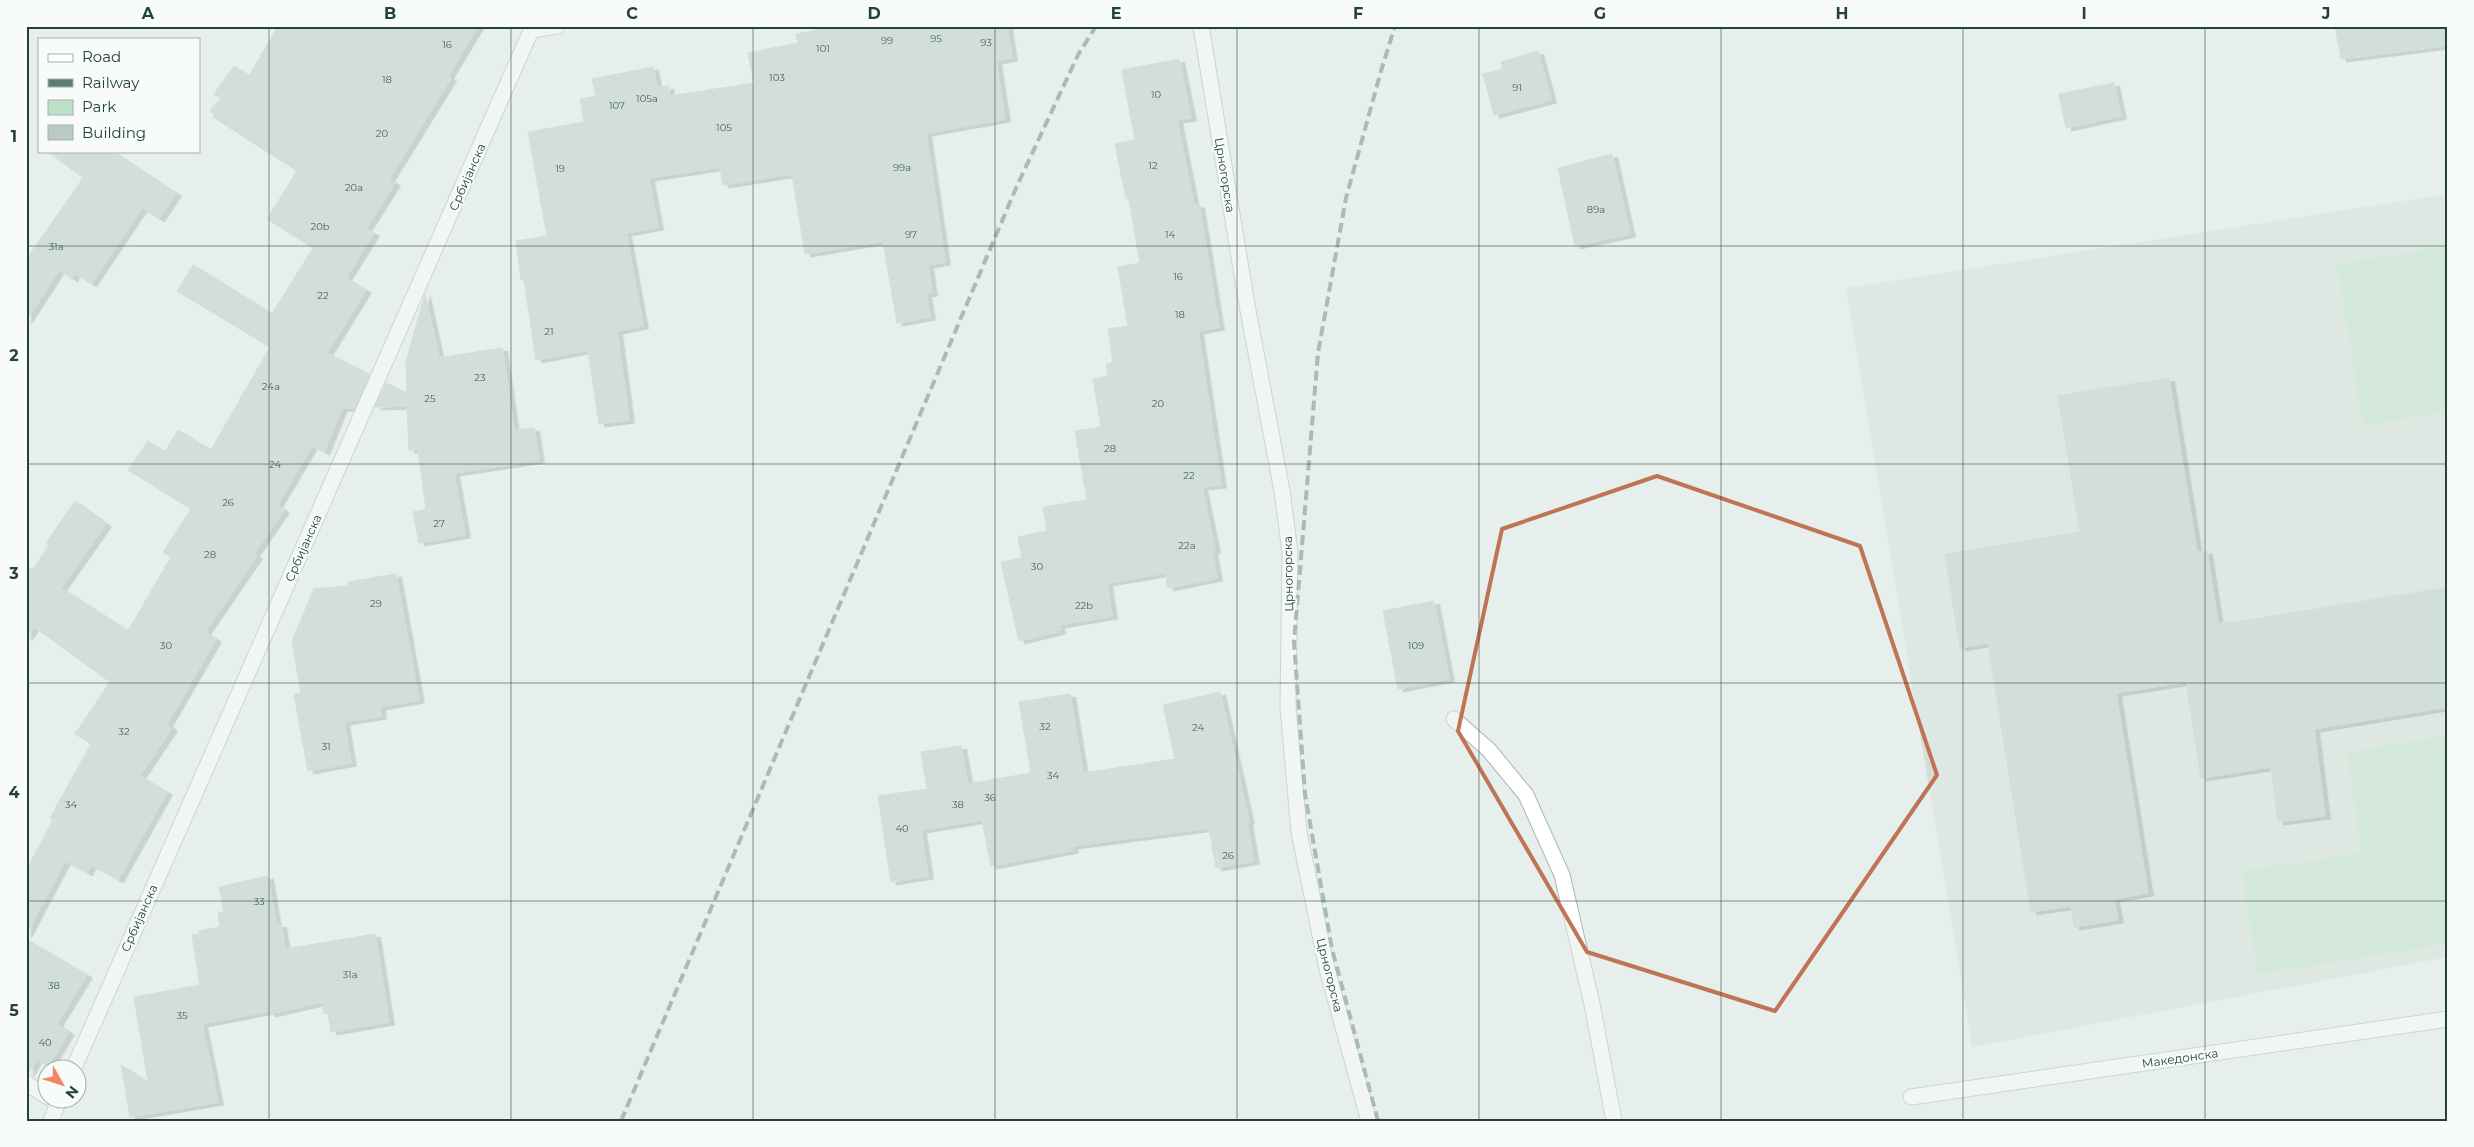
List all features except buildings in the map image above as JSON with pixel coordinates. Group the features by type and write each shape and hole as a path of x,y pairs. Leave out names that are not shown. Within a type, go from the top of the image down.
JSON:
{"street":[{"path":"533,28 557,26"},
{"name":"Црногорска","path":"1201,26 1246,305 1282,491 1289,543 1288,707 1299,832 1327,969 1369,1121"},
{"name":"Србијанска","path":"77,1060 533,28"},
{"path":"1454,719 1489,750 1526,795 1562,876 1592,1004 1614,1121"},
{"name":"Македонска","path":"1912,1097 2448,1019"},
{"path":"26,1083 38,1090"}],"highlighted area":[{"path":"1657,476 1860,546 1937,775 1775,1011 1587,952 1458,731 1502,529"}],"shaded area":[{"path":"2448,194 2448,957 1972,1047 1846,288"}],"green space":[{"path":"2448,246 2448,412 2363,426 2337,264"},
{"path":"2448,736 2448,944 2257,974 2242,871 2362,853 2347,752"}],"railway":[{"path":"621,1121 1016,188 1078,55 1096,26"},
{"path":"1378,1121 1332,949 1305,794 1294,642 1318,353 1346,198 1395,26"}]}
